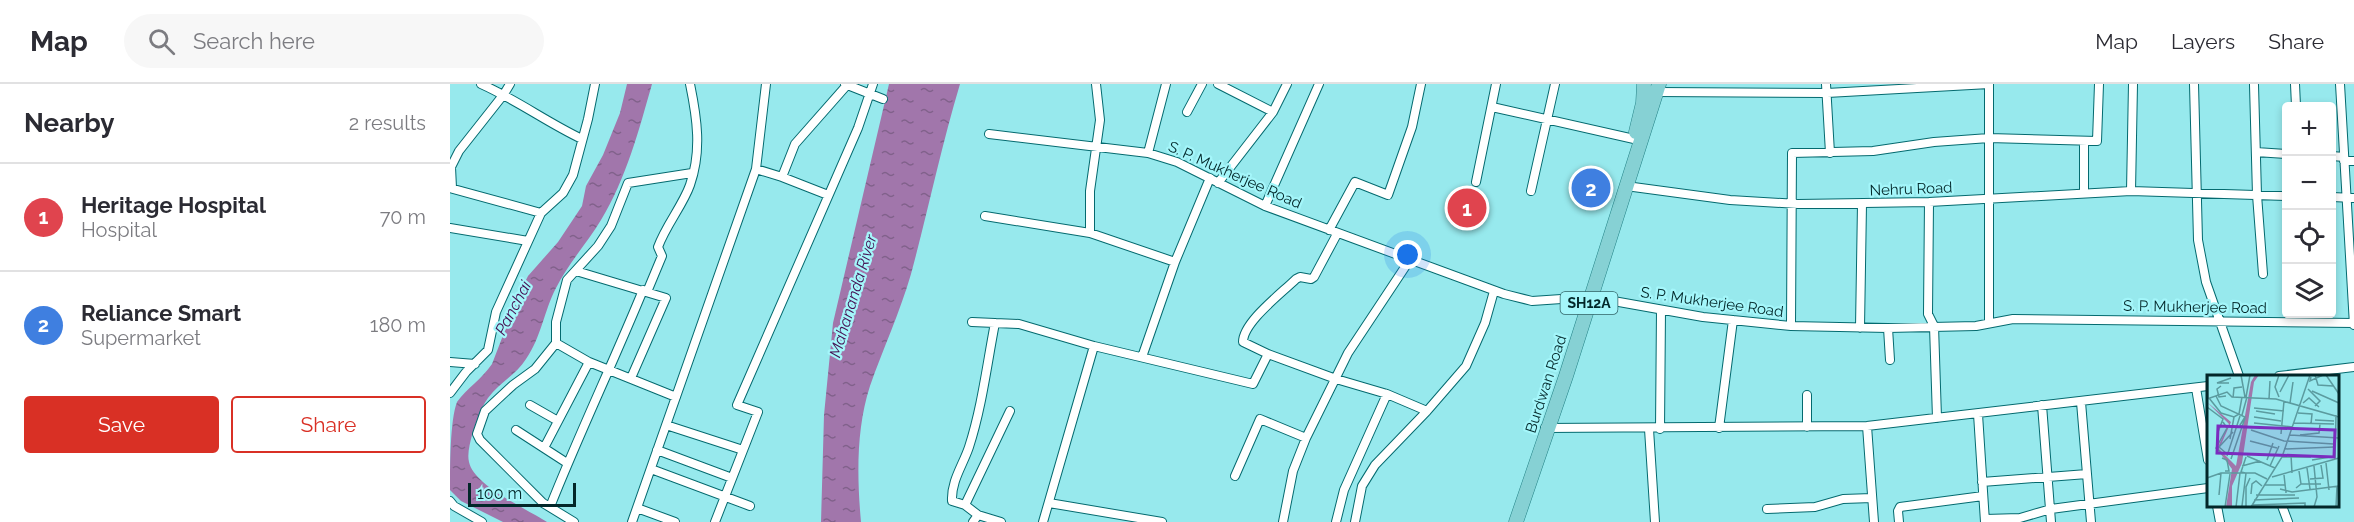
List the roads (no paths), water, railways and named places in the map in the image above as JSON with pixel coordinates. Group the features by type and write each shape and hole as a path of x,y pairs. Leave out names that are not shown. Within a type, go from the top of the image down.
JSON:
{"main road":[{"name":"Burdwan Road","path":"1623,186 1642,103 1644,84"},
{"name":"Burdwan Road","path":"1516,522 1587,296 1658,88"},
{"name":"Burdwan Road","path":"1509,522 1545,428"}],"street":[{"path":"481,84 504,94 550,123 582,139"},
{"path":"510,84 459,151 451,167 451,188 541,213"},
{"path":"450,393 466,372 488,350 496,312 541,213 563,193 573,175 595,84"},
{"path":"550,507 567,463 662,256 658,247 663,234 690,186 699,141 690,84"},
{"path":"632,522 756,169 758,135 766,84"},
{"path":"715,522 758,412 737,405 828,195 873,84"},
{"path":"1090,233 1089,191 1100,120 1096,84"},
{"path":"1148,153 1166,84"},
{"path":"1187,112 1203,84"},
{"path":"1218,84 1273,112"},
{"path":"1142,357 1175,262 1214,181 1273,112 1287,84"},
{"path":"1265,206 1319,84"},
{"path":"1421,84 1412,127 1388,195 1355,182 1314,277 1296,279 1257,316 1245,333 1243,342 1268,354 1336,379 1387,394 1427,411"},
{"path":"1476,182 1496,84"},
{"path":"1531,191 1555,84"},
{"path":"1658,88 1826,88 1989,84 1989,323"},
{"path":"1791,326 1792,153 1873,151 1934,142 1989,138 2097,141 2099,84"},
{"path":"2131,191 2133,84"},
{"path":"2194,84 2198,240 2206,282 2239,375"},
{"path":"2295,84 2296,102"},
{"path":"2340,84 2344,159 2350,198 2354,324"},
{"path":"782,177 795,144 846,85 883,99"},
{"path":"2254,85 2257,195 2263,273"},
{"path":"1826,88 1830,153"},
{"path":"1492,107 1634,139"},
{"name":"S. P. Mukherjee Road","path":"989,134 1148,153 1177,162 1265,206 1408,261 1494,291 1532,301 1587,296 1661,310 1733,320 1791,326 1860,328 1976,326 2013,320 2218,320 2354,324"},
{"path":"2084,141 2084,192"},
{"path":"2256,152 2282,154"},
{"path":"2336,157 2354,161"},
{"path":"756,169 828,195"},
{"path":"574,522 550,507 524,486 477,434 485,411 513,385 535,369 556,343 556,322 567,279 598,246 611,226 628,183 692,172"},
{"name":"Nehru Road","path":"1623,186 1730,200 1792,203 1929,202 2131,191 2282,196"},
{"path":"1929,202 1928,314 1934,326 1937,418"},
{"path":"1860,328 1862,204"},
{"path":"985,216 1090,233 1175,262"},
{"path":"450,228 528,241"},
{"path":"1283,522 1293,471 1306,438 1348,353 1408,261"},
{"path":"576,271 666,298 631,378"},
{"path":"1355,522 1362,486 1375,465 1466,366 1478,342 1494,291"},
{"path":"1660,429 1661,310"},
{"path":"1719,428 1733,320"},
{"path":"972,322 1019,324 1094,346 1253,384 1268,354"},
{"path":"995,323 981,400 969,448 956,477 952,501 965,505 976,518 1001,522"},
{"path":"1888,328 1890,360"},
{"path":"556,343 589,362 676,397"},
{"path":"1043,522 1094,346"},
{"path":"544,448 589,362"},
{"path":"450,363 475,364"},
{"path":"2287,375 2354,367"},
{"path":"1545,428 1867,426 2207,386"},
{"path":"2196,388 2207,454"},
{"path":"1336,522 1344,490 1387,394"},
{"path":"1806,395 1807,427"},
{"path":"2081,402 2091,522"},
{"path":"530,405 558,421"},
{"path":"2042,405 2051,522"},
{"path":"965,505 1011,411"},
{"path":"1978,414 1985,520 2020,518 2051,509 2207,488"},
{"path":"1235,476 1260,419 1306,438"},
{"path":"666,425 743,450"},
{"path":"1867,426 1874,522"},
{"path":"1649,429 1654,522"},
{"path":"516,430 567,463"},
{"path":"657,450 732,478"},
{"path":"651,469 750,506"},
{"path":"1982,482 2087,474"},
{"path":"1899,522 1900,507 1983,496"},
{"path":"1767,510 1815,507 1843,499 1872,498"},
{"path":"450,501 454,506 482,522"},
{"path":"1048,503 1162,522"},
{"path":"2217,507 2220,522"},
{"path":"2282,507 2288,522"},
{"path":"637,508 675,522"}],"water":[{"path":"627,84 652,84 618,188 601,220 556,288 531,351 522,365 488,398 480,411 472,435 469,462 480,480 502,496 547,522 503,522 461,501 450,490 451,444 457,402 492,364 528,276 558,242 582,206 586,186 603,155 620,113"},
{"name":"Mahananda River","path":"889,84 960,84 911,274 865,402 859,454 861,522 821,522 824,415 833,323"}],"place":[{"name":"Reliance Smart","path":"1591,188"},
{"name":"Heritage Hospital","path":"1467,208"}],"water label":[{"name":"Panchai","path":"513,308"}]}
